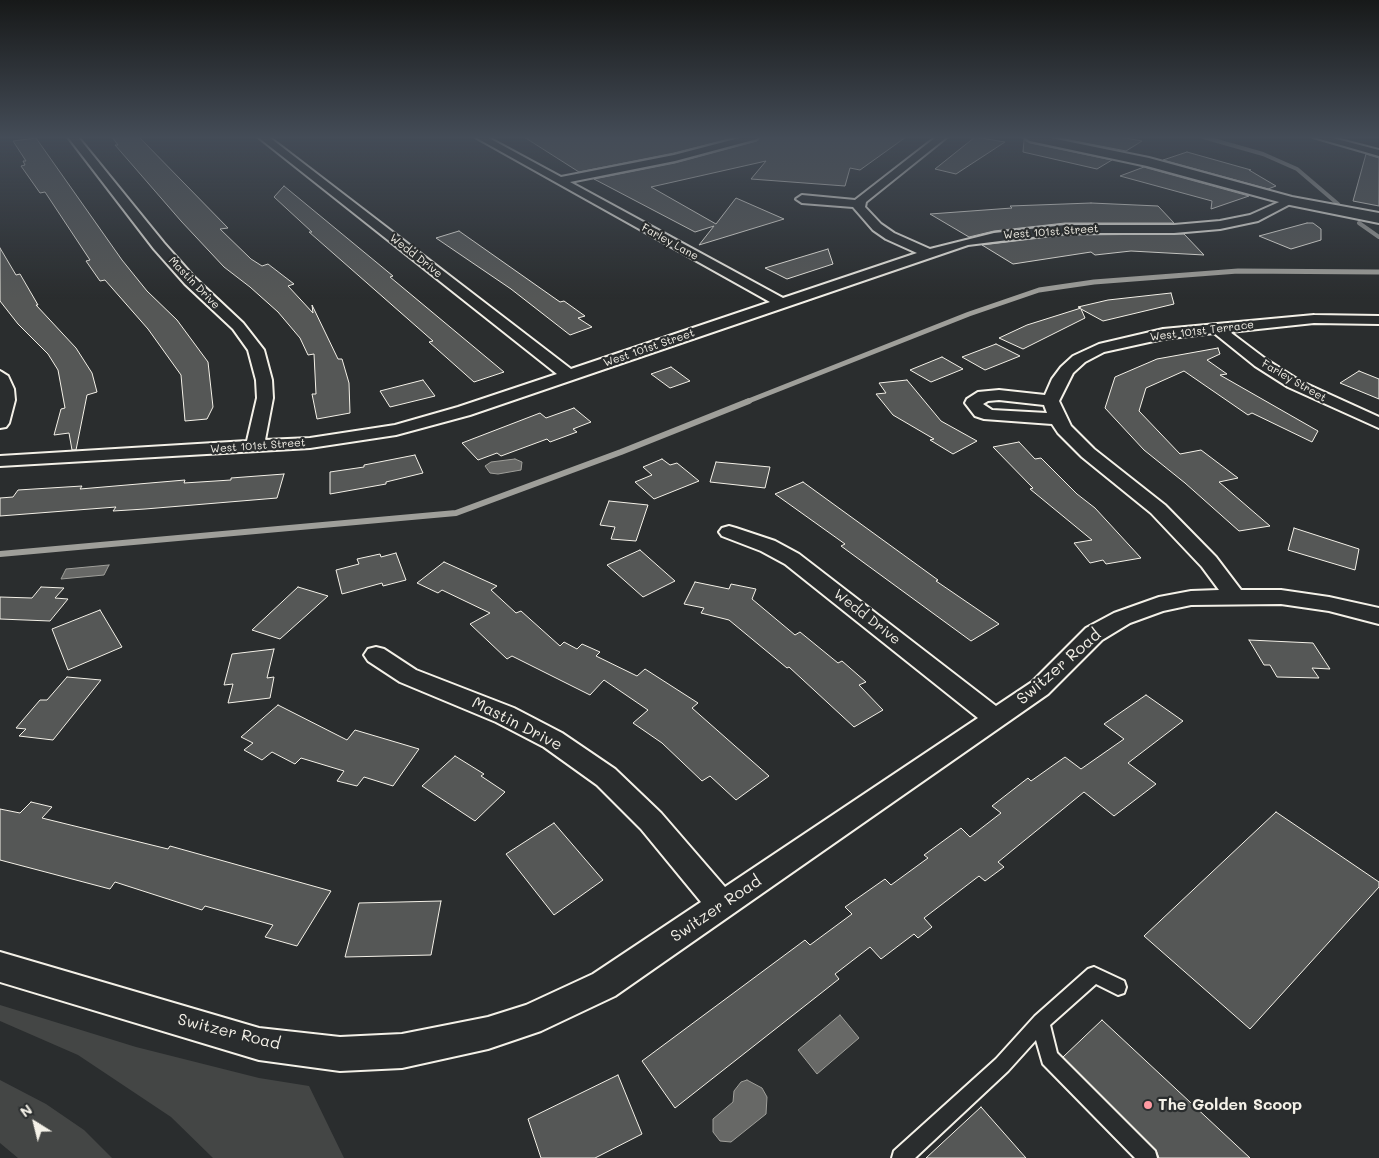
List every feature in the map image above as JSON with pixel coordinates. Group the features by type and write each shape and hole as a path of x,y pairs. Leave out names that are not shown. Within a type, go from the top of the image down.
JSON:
{"street":[{"name":"Mastin Drive","path":"116,191 159,246 190,281 238,326 256,350 264,380 265,398 255,447"},
{"name":"Wedd Drive","path":"332,191 568,375"},
{"name":"Farley Lane","path":"579,191 782,303"},
{"path":"873,191 860,204 859,208 877,227 890,236 929,253"},
{"path":"1254,191 1290,201 1379,218"},
{"path":"802,200 860,204"},
{"name":"West 101st Street","path":"0,461 310,443 396,430 464,411 966,242 1031,232 1100,228 1174,229 1220,225 1254,218 1290,201"},
{"name":"West 101st Terrace","path":"1051,400 1067,370 1079,359 1099,349 1162,334 1216,328 1314,319 1379,320"},
{"name":"Farley Street","path":"1216,328 1261,363 1294,384 1379,423"},
{"path":"0,376 6,389 6,400 0,423"},
{"path":"1058,419 990,416 981,412 973,403 984,396 1051,400 1064,429 1088,453 1158,509 1209,562 1235,597"},
{"name":"Wedd Drive","path":"729,532 768,546 792,559 996,719"},
{"name":"Switzer Road","path":"0,968 259,1044 340,1054 402,1051 488,1033 538,1016 604,985 1040,688 1094,634 1122,618 1158,604 1191,598 1235,597 1281,597 1329,604 1379,616"},
{"name":"Mastin Drive","path":"376,655 408,676 505,714 553,740 606,777 651,821 722,905"}],"lane":[{"path":"901,1158 1002,1065 1041,1022 1094,975 1118,987"},
{"path":"1041,1022 1049,1058 1148,1158"}],"shaded area":[{"path":"515,459 522,462 521,470 498,474 490,473 485,466 491,462"},
{"path":"109,565 104,575 61,579 66,569"},
{"path":"0,1005 136,1047 259,1078 309,1086 344,1158 213,1158 171,1117 78,1055 0,1021"},
{"path":"840,1015 859,1038 817,1074 798,1050"},
{"path":"0,1080 46,1104 84,1130 112,1158 18,1158 0,1143"},
{"path":"747,1080 762,1088 767,1097 766,1114 731,1142 720,1141 713,1132 713,1119 733,1102 734,1091 741,1082"}],"building":[{"path":"39,191 73,191 122,260 147,291 177,320 208,362 213,407 207,419 185,421 181,375 148,329 105,280 100,281 86,261 90,260 45,192 40,193"},
{"path":"155,191 192,191 228,228 220,229 251,259 262,266 268,264 294,284 288,286 313,313 312,305 338,359 342,359 349,383 350,413 317,419 312,394 316,394 314,354 308,355 300,338 278,312 224,267"},
{"path":"279,191 290,191 393,276 390,277 504,372 474,382 429,342 433,341 309,232 312,232 274,197"},
{"path":"617,191 658,191 716,224 736,198 784,219 699,245 714,226 695,232"},
{"path":"1175,191 1231,191 1249,196 1211,209 1212,201"},
{"path":"1356,191 1379,191 1379,206 1353,201"},
{"path":"1091,203 1158,206 1174,223 1065,223 994,231 969,237 930,214 1012,208 1010,206"},
{"path":"1313,223 1321,229 1321,240 1291,249 1259,236"},
{"path":"459,231 560,302 564,301 585,316 578,318 592,327 570,335 511,289 436,238"},
{"path":"1184,234 1204,255 1131,251 1095,255 1091,252 1013,264 982,245 1065,235"},
{"path":"0,248 16,275 20,274 38,305 36,305 76,348 92,373 97,392 87,395 76,450 72,450 69,433 54,435 61,409 65,408 58,370 48,354 18,324 0,301"},
{"path":"828,249 833,264 787,279 765,268"},
{"path":"1171,293 1174,304 1103,321 1081,309 1085,318 1023,349 999,338 1027,325 1081,308 1078,307 1108,300"},
{"path":"996,344 1020,356 985,370 962,357"},
{"path":"1218,348 1220,354 1207,360 1227,374 1220,375 1318,431 1312,442 1252,413 1248,415 1184,371 1146,388 1139,411 1180,454 1201,450 1238,478 1219,482 1270,526 1239,531 1144,450 1105,408 1115,377 1157,359"},
{"path":"942,357 963,369 931,382 910,370"},
{"path":"671,367 690,381 670,388 651,374"},
{"path":"1359,371 1379,379 1379,399 1340,383"},
{"path":"423,380 435,396 390,407 380,391"},
{"path":"907,380 941,421 977,441 953,454 930,440 934,439 893,415 876,394 886,393 879,383"},
{"path":"574,408 591,422 573,429 577,432 550,442 547,439 501,456 497,453 478,460 462,443 540,413 546,418"},
{"path":"1019,442 1035,459 1041,458 1077,494 1095,508 1141,558 1106,564 1103,560 1090,563 1074,543 1092,540 1030,489 1033,488 993,447"},
{"path":"415,455 423,473 386,482 386,484 330,494 330,472 364,467 364,465"},
{"path":"662,459 670,465 677,463 699,481 654,499 635,482 652,475 643,467"},
{"path":"716,462 770,467 765,488 710,482"},
{"path":"284,474 277,498 145,509 113,511 116,507 0,516 0,498 13,497 18,490 82,486 80,489 185,480 184,483"},
{"path":"803,482 938,580 936,581 999,624 971,641 841,546 845,544 775,494"},
{"path":"609,501 648,505 636,541 611,539 615,527 600,525"},
{"path":"1294,528 1359,549 1355,570 1288,550"},
{"path":"640,550 675,581 643,597 607,565"},
{"path":"396,553 406,580 383,586 382,583 342,594 336,570 359,564 357,559 380,554 381,557"},
{"path":"444,562 497,586 491,590 516,613 521,611 560,646 564,642 577,649 582,644 600,652 596,656 637,676 645,669 698,703 692,708 769,776 736,800 710,776 702,781 662,743 633,723 648,710 604,680 590,695 512,656 507,659 470,624 490,613 442,590 438,593 417,583"},
{"path":"695,582 729,589 731,584 756,589 752,599 795,635 800,632 838,663 842,661 866,682 859,685 883,710 854,727 789,667 787,668 729,620 701,613 704,608 684,604"},
{"path":"41,587 64,588 55,598 68,599 50,621 0,619 0,597 32,598"},
{"path":"298,587 328,596 280,639 252,630"},
{"path":"100,610 122,647 68,670 52,629"},
{"path":"1249,640 1313,643 1330,669 1312,668 1319,678 1277,677 1270,665 1264,665"},
{"path":"274,649 267,678 274,677 270,698 228,703 233,684 224,685 232,654"},
{"path":"67,677 101,680 53,740 19,736 26,729 16,728 40,700 47,700"},
{"path":"1146,695 1183,721 1128,763 1156,784 1114,816 1084,792 998,862 1004,867 985,881 979,876 924,918 932,927 918,938 914,934 881,959 870,947 835,974 839,979 675,1108 642,1061 805,940 810,945 852,914 845,907 885,879 891,885 928,858 924,855 961,828 970,837 1001,813 992,806 1028,778 1031,781 1065,757 1081,769 1124,739 1104,724"},
{"path":"278,705 347,740 355,730 419,749 393,786 364,777 357,786 337,781 344,771 301,758 295,764 272,752 262,760 244,750 253,743 241,737"},
{"path":"455,756 484,774 481,776 505,792 475,821 422,786"},
{"path":"31,802 52,807 42,818 168,849 170,846 331,891 297,946 265,937 273,925 205,906 202,910 115,882 110,889 0,860 0,809 20,813"},
{"path":"1276,812 1379,882 1379,887 1250,1029 1144,936"},
{"path":"554,823 603,880 554,915 506,854"},
{"path":"441,901 431,955 345,957 359,903"},
{"name":"The Golden Scoop","path":"1102,1020 1250,1158 1159,1158 1156,1150 1063,1057"},
{"path":"618,1075 642,1134 595,1158 541,1158 528,1119"},
{"path":"981,1107 1026,1158 926,1158"}],"waterway":[{"path":"1323,191 1338,204"},
{"path":"1359,223 1379,237"},
{"path":"746,402 969,314 1039,290 1094,282 1238,271 1379,272"},
{"path":"0,554 456,513 621,452 749,401"}],"place":[{"name":"The Golden Scoop","path":"1148,1105"}]}
